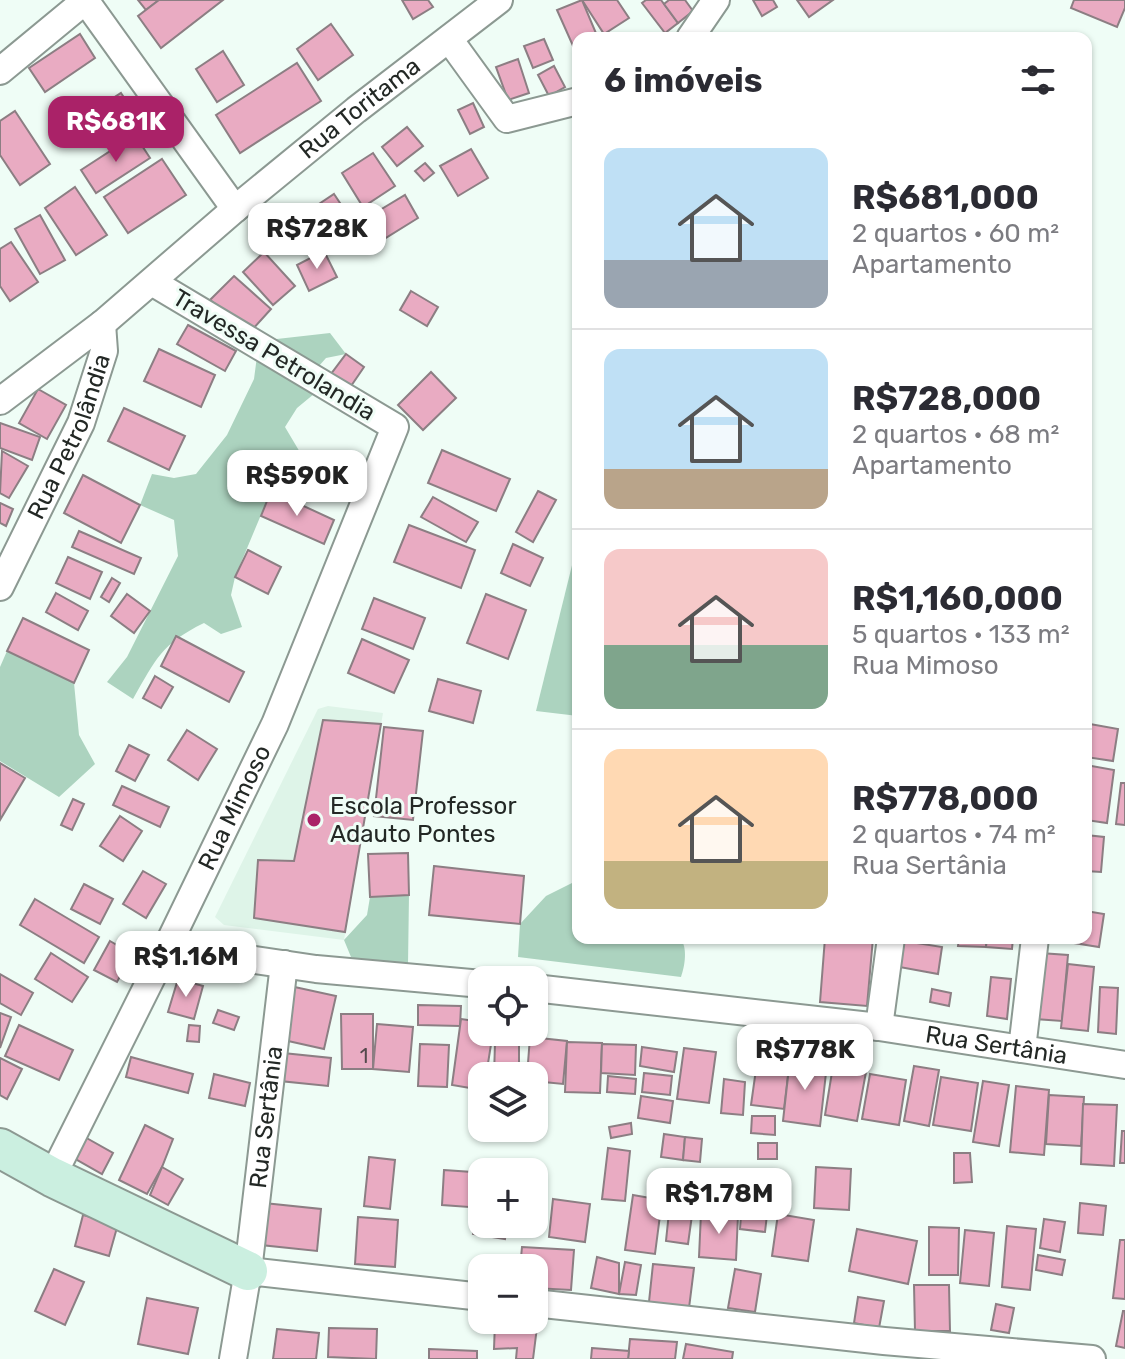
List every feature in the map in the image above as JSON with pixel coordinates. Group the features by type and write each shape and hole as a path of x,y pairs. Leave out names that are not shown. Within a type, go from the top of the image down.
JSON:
{"street":[{"path":"0,71 86,0 235,209"},
{"name":"Rua Toritama","path":"0,401 102,324 356,110 499,0"},
{"path":"694,32 716,0"},
{"path":"449,39 507,119 572,103"},
{"name":"Travessa Petrolandia","path":"152,282 395,427"},
{"name":"Rua Petrolândia","path":"0,587 81,423 104,351 102,324"},
{"name":"Rua Mimoso","path":"52,1177 275,724 395,427"},
{"path":"879,1027 890,944"},
{"path":"1022,1049 1034,944"},
{"path":"167,947 284,964 468,983"},
{"name":"Rua Sertânia","path":"233,1359 248,1271 284,964"},
{"name":"Rua Sertânia","path":"548,990 879,1027 1125,1065"},
{"path":"0,1148 52,1177 248,1271 468,1295"},
{"path":"548,1305 884,1341 1092,1359"}],"shaded area":[{"name":"Escola Professor Adauto Pontes","path":"328,706 383,713 344,940 224,925 215,917 318,709"}],"green space":[{"path":"330,333 346,354 326,358 311,375 320,389 297,408 285,427 301,454 289,477 271,491 235,577 231,595 242,627 221,634 204,623 178,638 154,663 133,699 107,682 127,657 178,556 174,520 140,505 152,474 174,478 196,474 227,435 254,379 259,341"},
{"path":"572,565 572,715 536,711"},
{"path":"7,651 74,683 79,735 95,764 59,797 0,761 0,667"},
{"path":"572,883 572,944 683,944 685,962 681,977 518,957 520,924 546,896"},
{"path":"409,895 408,964 376,966 351,957 344,940 367,915 370,897"}],"building":[{"path":"138,0 159,0 146,10"},
{"path":"159,0 223,0 161,48 138,16"},
{"path":"402,0 428,0 433,7 413,19"},
{"path":"582,0 617,0 629,18 603,32"},
{"path":"582,0 595,32 572,32 572,44 557,10"},
{"path":"661,0 678,23 664,32 642,3"},
{"path":"669,0 685,0 693,11 678,23 664,4"},
{"path":"753,0 773,0 777,7 762,16"},
{"path":"797,0 833,0 809,17"},
{"path":"1074,0 1125,0 1125,8 1117,27 1071,8"},
{"path":"331,24 353,55 318,80 297,49"},
{"path":"80,34 95,58 45,92 29,68"},
{"path":"544,39 553,60 533,68 524,46"},
{"path":"223,51 244,85 217,102 196,69"},
{"path":"518,59 529,93 508,100 496,67"},
{"path":"297,63 321,101 240,153 216,115"},
{"path":"554,66 565,87 549,96 538,75"},
{"path":"121,93 136,116 91,145 76,122"},
{"path":"473,103 484,127 470,134 458,110"},
{"path":"15,111 50,164 20,185 0,155 0,121"},
{"path":"407,127 423,146 397,166 382,147"},
{"path":"135,135 150,158 96,193 81,170"},
{"path":"471,149 488,178 458,196 440,166"},
{"path":"373,153 395,186 363,207 342,173"},
{"path":"162,159 186,195 128,233 104,197"},
{"path":"425,163 434,173 424,181 415,171"},
{"path":"75,187 107,235 76,255 45,208"},
{"path":"334,194 354,224 327,242 307,212"},
{"path":"405,195 418,218 384,239 370,216"},
{"path":"40,215 65,260 40,274 15,229"},
{"path":"11,242 38,282 10,301 0,286 0,249"},
{"path":"324,251 337,277 309,291 297,265"},
{"path":"264,252 295,286 273,305 243,272"},
{"path":"234,276 271,309 251,331 210,300"},
{"path":"411,291 438,307 427,326 400,310"},
{"path":"188,325 236,351 225,371 177,344"},
{"path":"159,349 215,375 201,407 144,381"},
{"path":"346,354 364,367 349,389 328,378"},
{"path":"431,372 456,398 423,430 398,405"},
{"path":"38,389 66,405 47,439 19,423"},
{"path":"124,408 185,436 169,470 108,441"},
{"path":"0,423 40,437 32,460 0,448"},
{"path":"442,450 510,479 496,511 428,483"},
{"path":"2,451 28,466 9,498 0,493"},
{"path":"301,454 341,476 328,499 289,477"},
{"path":"83,475 140,505 121,543 64,513"},
{"path":"271,491 334,520 324,544 261,516"},
{"path":"538,491 556,500 533,542 516,532"},
{"path":"433,497 478,522 466,542 421,517"},
{"path":"0,503 13,509 6,526 0,523"},
{"path":"409,525 475,550 461,588 394,562"},
{"path":"79,531 141,558 134,574 72,547"},
{"path":"513,544 543,558 530,586 501,573"},
{"path":"248,550 281,567 268,594 235,577"},
{"path":"68,557 102,572 90,599 56,583"},
{"path":"112,578 120,583 109,602 101,597"},
{"path":"56,593 88,611 78,630 46,612"},
{"path":"127,594 150,611 134,633 111,616"},
{"path":"486,594 526,610 508,659 467,643"},
{"path":"374,598 425,618 413,649 362,629"},
{"path":"23,618 89,650 74,683 7,651"},
{"path":"176,636 244,672 229,702 161,666"},
{"path":"362,639 409,660 394,693 348,673"},
{"path":"155,676 173,687 161,708 143,698"},
{"path":"438,679 481,691 473,723 429,711"},
{"name":"Escola Professor Adauto Pontes","path":"323,720 381,724 345,932 254,918 258,860 294,861"},
{"path":"1092,724 1118,729 1113,761 1092,758"},
{"path":"384,727 423,731 413,820 374,816"},
{"path":"187,730 217,749 198,780 168,760"},
{"path":"129,745 149,755 135,781 116,771"},
{"path":"0,763 25,778 0,820"},
{"path":"1092,766 1114,770 1107,823 1092,821"},
{"path":"1121,783 1125,783 1125,825 1116,824"},
{"path":"122,786 169,807 160,827 113,805"},
{"path":"73,799 84,804 72,830 61,825"},
{"path":"120,816 142,831 123,861 100,846"},
{"path":"1092,836 1104,837 1101,872 1092,871"},
{"path":"408,853 409,895 370,897 368,854"},
{"path":"434,866 524,876 520,924 429,915"},
{"path":"143,871 166,884 146,918 123,904"},
{"path":"84,884 113,899 100,924 71,909"},
{"path":"35,899 99,937 84,963 20,925"},
{"path":"1092,912 1104,914 1099,947 1080,944 1092,944"},
{"path":"110,941 132,954 117,982 94,970"},
{"path":"825,944 872,944 867,1006 820,1002"},
{"path":"897,944 942,947 938,974 894,966"},
{"path":"958,944 986,944 986,947"},
{"path":"986,944 1012,944 1012,949 986,947"},
{"path":"51,953 88,977 72,1002 35,979"},
{"path":"1040,953 1068,955 1062,1021 1035,1019"},
{"path":"1068,964 1094,967 1088,1031 1061,1028"},
{"path":"0,974 33,993 21,1015 0,1003"},
{"path":"991,977 1011,979 1007,1019 987,1016"},
{"path":"178,979 203,986 194,1019 168,1012"},
{"path":"290,986 336,996 324,1049 279,1039"},
{"path":"1100,987 1118,988 1116,1034 1098,1032"},
{"path":"932,989 951,993 949,1006 930,1002"},
{"path":"418,1005 461,1006 460,1026 418,1025"},
{"path":"218,1010 239,1017 234,1030 213,1023"},
{"path":"0,1013 11,1017 0,1048"},
{"path":"341,1014 373,1014 373,1069 342,1069"},
{"path":"461,1019 468,1020 468,1046 491,1046 488,1062 468,1062 468,1088 452,1085"},
{"path":"377,1024 413,1027 409,1072 373,1069"},
{"path":"19,1025 73,1050 59,1080 5,1056"},
{"path":"189,1025 200,1026 199,1042 187,1041"},
{"path":"548,1039 567,1041 563,1084 548,1082 548,1062 528,1062 529,1046 548,1046"},
{"path":"567,1042 602,1043 600,1093 565,1092"},
{"path":"420,1044 449,1045 447,1087 418,1086"},
{"path":"602,1044 636,1045 635,1075 601,1073"},
{"path":"495,1046 519,1046 519,1062 494,1062"},
{"path":"642,1047 677,1052 674,1072 640,1066"},
{"path":"684,1048 716,1052 709,1103 677,1099"},
{"path":"283,1053 331,1058 328,1086 280,1081"},
{"path":"758,1055 790,1059 784,1109 751,1105"},
{"path":"131,1057 193,1074 188,1093 126,1077"},
{"path":"0,1058 22,1069 7,1099 0,1095"},
{"path":"790,1059 827,1064 820,1126 783,1121"},
{"path":"833,1066 866,1072 857,1121 825,1115"},
{"path":"914,1066 939,1070 929,1126 904,1121"},
{"path":"644,1073 672,1076 670,1095 642,1092"},
{"path":"214,1074 250,1083 245,1106 209,1098"},
{"path":"870,1074 906,1080 899,1125 862,1119"},
{"path":"608,1076 636,1079 635,1094 607,1092"},
{"path":"941,1077 978,1083 971,1131 933,1125"},
{"path":"724,1079 745,1082 743,1115 721,1113"},
{"path":"983,1081 1009,1085 999,1146 973,1142"},
{"path":"1016,1086 1049,1090 1044,1155 1010,1152"},
{"path":"1049,1095 1084,1097 1081,1146 1046,1144"},
{"path":"641,1096 673,1101 670,1123 638,1118"},
{"path":"1083,1104 1117,1105 1114,1166 1081,1164"},
{"path":"752,1116 775,1116 775,1135 751,1133"},
{"path":"631,1123 632,1134 611,1138 609,1127"},
{"path":"145,1125 173,1139 147,1194 119,1180"},
{"path":"1122,1131 1125,1131 1125,1163 1120,1163"},
{"path":"664,1134 685,1137 683,1160 661,1157"},
{"path":"83,1136 113,1153 102,1174 72,1157"},
{"path":"685,1137 702,1139 700,1162 683,1160"},
{"path":"758,1143 777,1143 777,1159 758,1159"},
{"path":"608,1148 630,1151 625,1201 602,1199"},
{"path":"954,1153 970,1153 972,1182 954,1183"},
{"path":"369,1157 395,1160 390,1209 364,1206"},
{"path":"162,1167 183,1179 168,1205 150,1195"},
{"path":"816,1167 851,1169 849,1210 814,1208"},
{"path":"444,1170 468,1172 468,1207 442,1205"},
{"path":"633,1195 662,1200 655,1254 625,1250"},
{"path":"553,1199 590,1204 585,1242 549,1237"},
{"path":"264,1203 321,1209 317,1251 261,1245"},
{"path":"742,1203 768,1206 765,1232 740,1229"},
{"path":"1080,1203 1106,1206 1103,1235 1078,1233"},
{"path":"669,1212 692,1215 688,1244 666,1241"},
{"path":"701,1213 738,1215 736,1260 699,1257"},
{"path":"778,1214 814,1220 808,1261 772,1256"},
{"path":"83,1215 118,1224 109,1256 75,1246"},
{"path":"358,1217 398,1220 395,1267 355,1264"},
{"path":"1044,1219 1065,1222 1060,1252 1040,1248"},
{"path":"1007,1226 1036,1229 1030,1290 1002,1287"},
{"path":"929,1227 959,1228 958,1275 929,1275"},
{"path":"857,1229 917,1241 908,1284 849,1271"},
{"path":"965,1230 994,1233 989,1286 960,1283"},
{"path":"1120,1240 1125,1240 1125,1299 1113,1298"},
{"path":"522,1247 574,1250 571,1290 548,1289 548,1254 521,1254"},
{"path":"1038,1255 1065,1260 1062,1275 1036,1270"},
{"path":"597,1257 619,1263 619,1294 591,1288"},
{"path":"625,1262 641,1265 636,1295 619,1294"},
{"path":"653,1264 694,1268 689,1308 649,1302"},
{"path":"54,1269 84,1282 65,1325 35,1311"},
{"path":"735,1269 761,1274 755,1312 728,1308"},
{"path":"914,1285 949,1285 950,1331 915,1331"},
{"path":"858,1297 884,1301 879,1328 854,1323"},
{"path":"147,1298 198,1308 188,1354 138,1344"},
{"path":"996,1304 1014,1308 1009,1333 991,1330"},
{"path":"1125,1311 1125,1348 1116,1346"},
{"path":"329,1328 377,1329 376,1359 328,1357"},
{"path":"277,1329 319,1333 316,1359 273,1359"},
{"path":"495,1334 536,1334 533,1359 516,1359 517,1348 494,1349"},
{"path":"630,1339 677,1342 675,1359 628,1359"},
{"path":"686,1344 733,1352 732,1359 683,1359"},
{"path":"592,1348 629,1351 628,1359 591,1359"},
{"path":"429,1349 477,1351 477,1359 429,1359"}],"place":[{"name":"Escola Professor Adauto Pontes","path":"314,820"}]}
